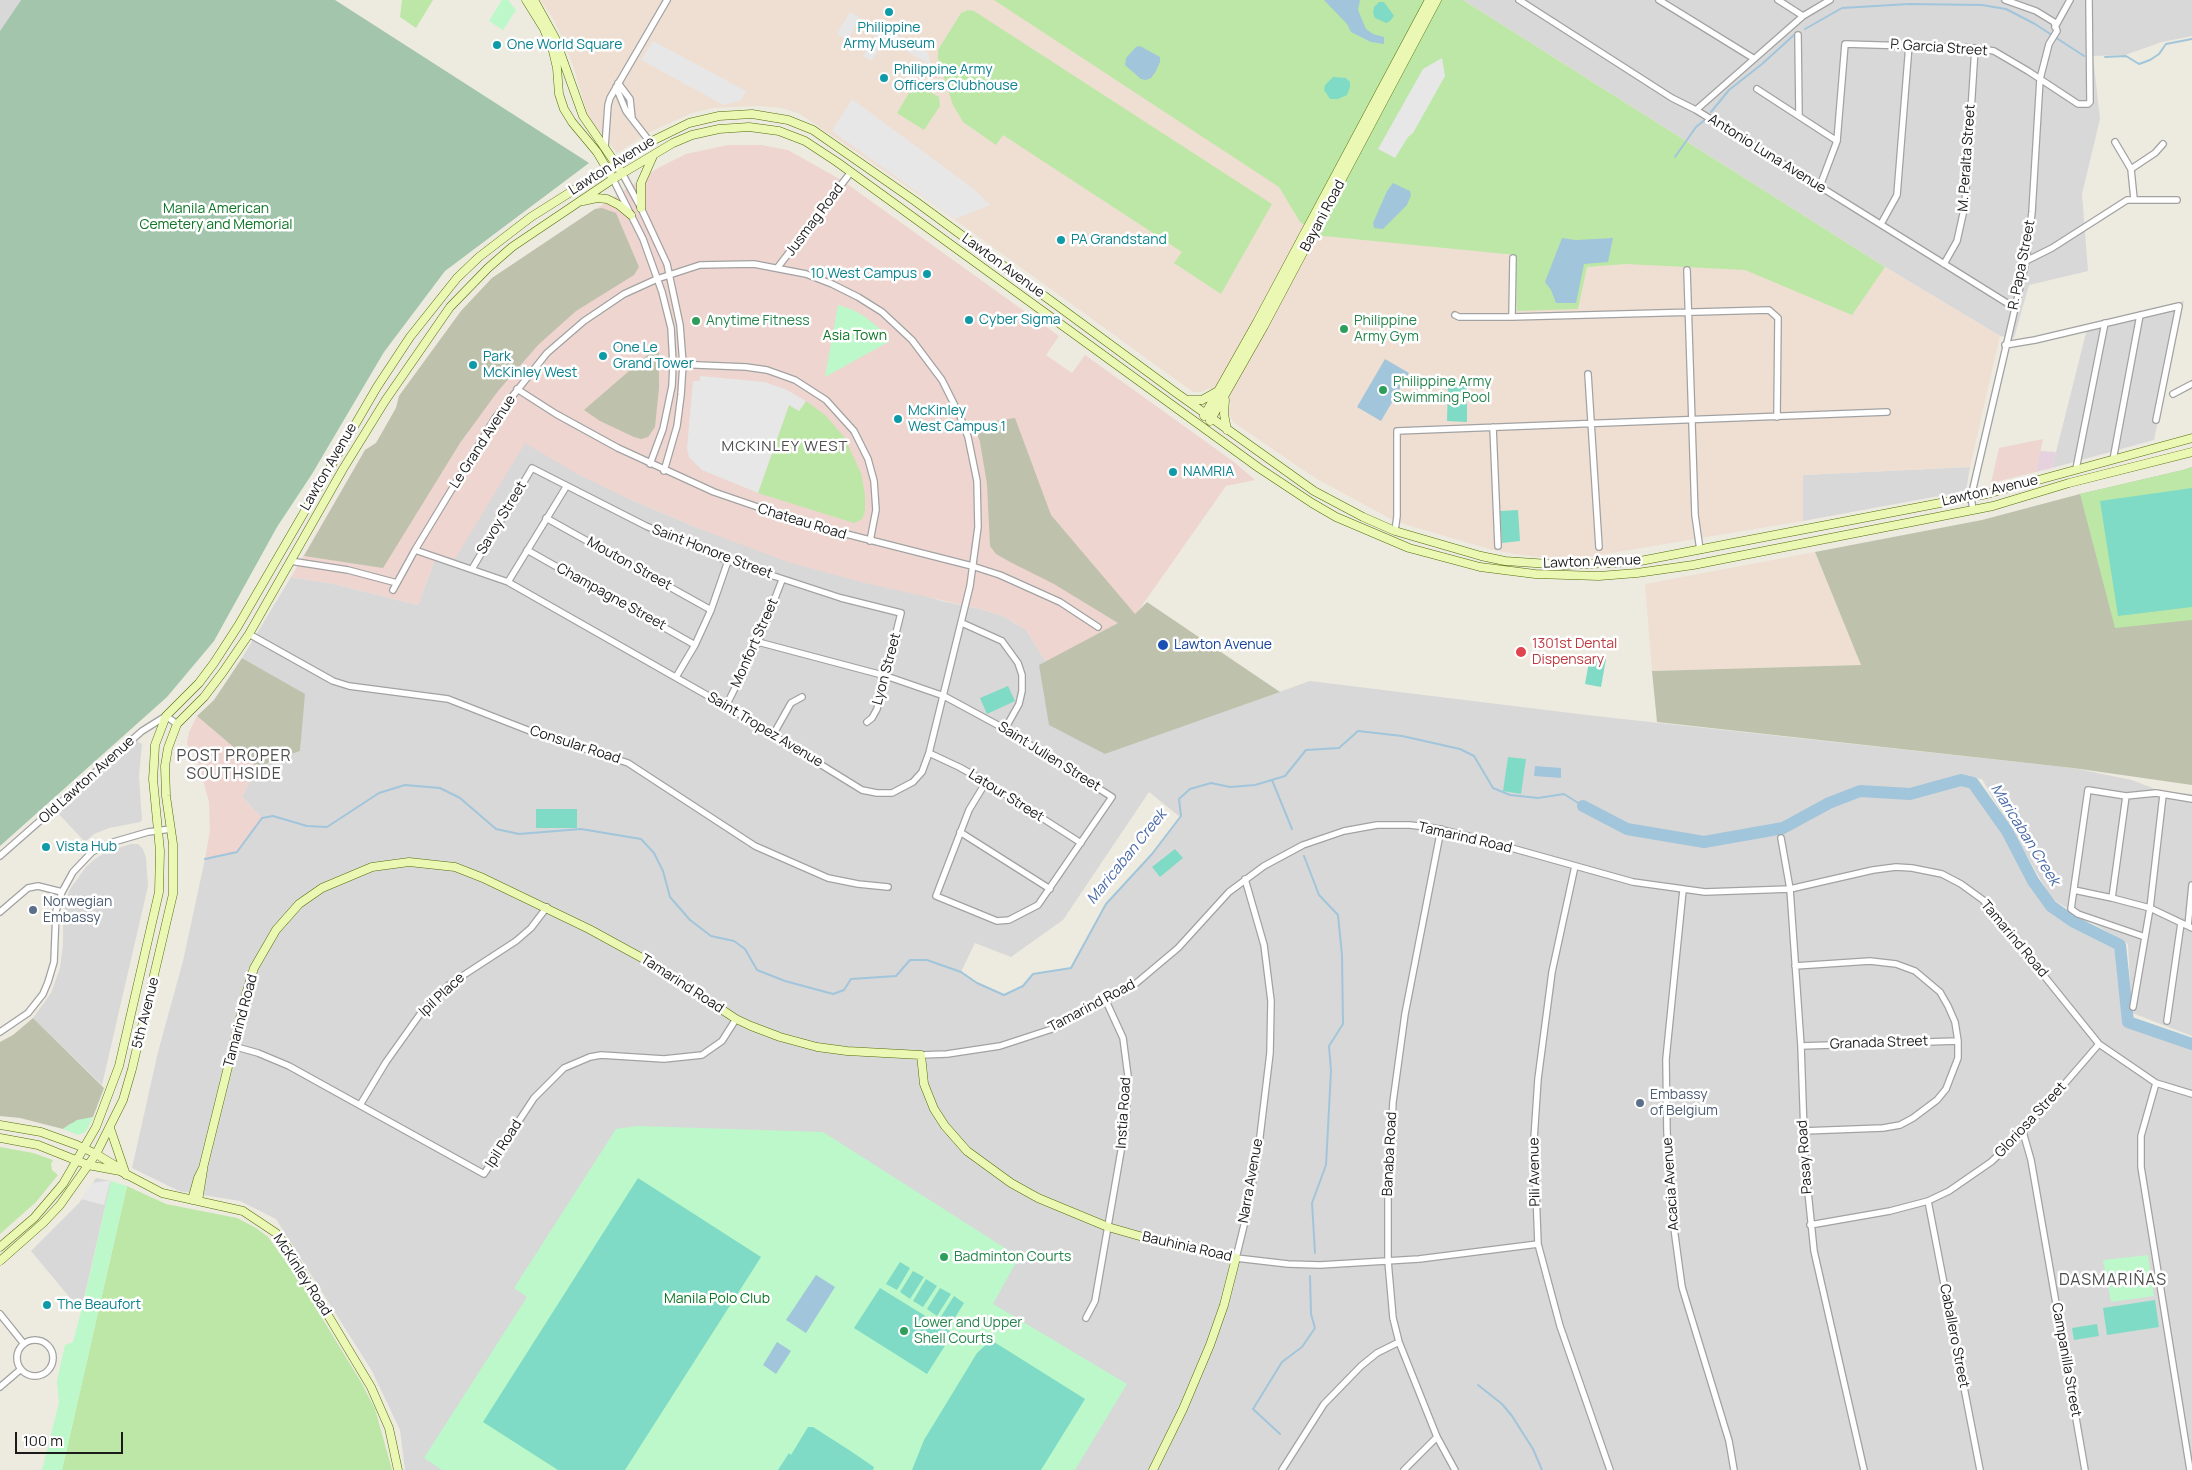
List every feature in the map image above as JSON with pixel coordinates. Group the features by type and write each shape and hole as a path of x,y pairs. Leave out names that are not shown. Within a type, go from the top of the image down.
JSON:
{"main road":[{"path":"526,0 544,29 553,51 557,68 559,94 564,109 613,179"},
{"path":"534,0 555,38 583,116 622,173"},
{"name":"Bayani Road","path":"1202,426 1226,396 1261,324 1429,0"},
{"name":"Bayani Road","path":"1209,416 1219,390 1261,324 1436,0"},
{"name":"Lawton Avenue","path":"166,716 199,683 214,663 238,626 377,387 438,299 457,278 530,217 650,142 689,123 707,118 760,114 788,120 814,130 922,206 1227,430 1314,491 1363,517 1395,531 1481,556 1538,564 1564,565 1635,562 1971,497 2029,484 2076,469 2192,438"},
{"name":"Lawton Avenue","path":"177,724 218,678 249,634 385,401 450,307 488,268 512,247 570,206 673,143 701,132 729,128 757,128 795,136 820,150 1202,426 1312,503 1336,517 1388,540 1448,560 1504,571 1535,574 1599,576 1637,573 1708,562 1973,510 2030,496 2069,483 2192,452"},
{"path":"641,208 641,183 654,154"},
{"path":"570,206 590,199 604,199 616,203 631,214"},
{"path":"1186,400 1202,400 1219,390"},
{"path":"1226,396 1224,414 1227,430"},
{"name":"5th Avenue","path":"0,1248 44,1208 78,1161 99,1121 119,1066 155,913 161,868 153,778 154,753 155,745 166,716"},
{"name":"5th Avenue","path":"0,1260 50,1216 96,1154 123,1100 169,917 174,876 165,766 168,748 177,724"},
{"name":"Tamarind Road","path":"195,1200 254,968 276,930 300,904 322,888 344,877 372,867 409,862 434,864 455,867 483,878 547,907 652,964 736,1019 780,1037 817,1047 847,1051 921,1055"},
{"name":"Bauhinia Road","path":"921,1055 924,1084 931,1103 945,1126 968,1151 1011,1183 1038,1198 1108,1227 1171,1245 1236,1258"},
{"name":"McKinley Road","path":"0,1125 41,1132 85,1149 116,1166 123,1173"},
{"path":"110,1128 123,1173"},
{"name":"McKinley Road","path":"0,1138 38,1145 78,1161 123,1173 162,1193 243,1211 276,1233 371,1387 389,1428 398,1470"},
{"name":"Narra Avenue","path":"1153,1470 1183,1409 1210,1345 1224,1305 1236,1258"}],"street":[{"path":"605,147 608,105 617,85 667,0"},
{"name":"Antonio Luna Avenue","path":"1519,0 1672,98 1696,110 2015,308"},
{"path":"1659,0 1753,58"},
{"path":"1778,0 1803,16"},
{"path":"1696,110 1803,16 1830,0"},
{"path":"2004,0 2036,11 2054,22 2056,29"},
{"name":"R. Papa Street","path":"1971,497 2026,261 2032,212 2040,79 2049,44 2070,0"},
{"name":"P. Garcia Street","path":"1820,186 1838,141 1845,44 1975,48 1994,51 2078,104 2084,105 2090,102 2089,0"},
{"path":"1798,35 1799,115"},
{"path":"1881,224 1897,195 1909,46"},
{"name":"M. Peralta Street","path":"1944,264 1957,242 1965,205 1975,48"},
{"path":"617,85 621,102 650,142"},
{"path":"1757,89 1838,141"},
{"path":"2115,142 2131,169 2134,199"},
{"path":"2131,169 2155,153 2163,144"},
{"name":"Jusmag Road","path":"778,267 851,172"},
{"path":"622,173 641,208 670,274 680,325 683,364 681,395 677,426 664,471"},
{"path":"613,179 643,239 657,278 670,328 673,364 669,408 650,464"},
{"path":"2026,261 2052,248 2127,200 2177,200"},
{"path":"1512,317 1513,258"},
{"name":"Le Grand Avenue","path":"393,590 495,418 547,352 584,322 624,294 657,278 670,274 700,265 727,263 778,267 832,284 882,312 912,340 942,380 968,437 977,482 978,527 972,566"},
{"path":"1687,270 1695,515 1700,550"},
{"path":"2005,345 2035,340 2179,306 2156,420"},
{"path":"1455,315 1512,317 1769,310 1774,312 1778,318 1777,417"},
{"path":"2113,460 2140,316"},
{"path":"2076,469 2105,323"},
{"path":"673,364 746,367 767,370 795,380 826,400 854,431 868,459 874,481 876,510 870,542"},
{"path":"1588,374 1599,547"},
{"path":"2174,394 2192,384"},
{"name":"Chateau Road","path":"517,389 586,432 664,471 757,508 870,542 972,566 1000,575 1060,602 1098,627"},
{"path":"1395,531 1397,516 1397,431 1887,412"},
{"path":"1493,427 1498,546"},
{"name":"Saint Honore Street","path":"532,468 646,526 728,561 782,580 902,613"},
{"name":"Savoy Street","path":"472,569 532,468"},
{"path":"508,582 566,486"},
{"path":"1971,497 1973,510"},
{"name":"Mouton Street","path":"546,518 711,610"},
{"name":"Saint Tropez Avenue","path":"415,550 508,582 726,706 862,790 877,793 892,793 913,782 922,772 929,754 962,623 972,566"},
{"name":"Champagne Street","path":"527,550 695,645"},
{"path":"290,561 348,570 397,583"},
{"path":"676,677 695,645 711,610 728,561"},
{"name":"Monfort Street","path":"726,706 758,642 782,580"},
{"name":"Lyon Street","path":"867,722 872,718 877,708 902,613"},
{"path":"962,623 978,628 1002,641 1018,663 1022,676 1022,691 1019,704 1005,729"},
{"name":"Consular Road","path":"249,634 332,681 349,686 448,699 530,731 628,763 755,846 828,878 888,887"},
{"name":"Saint Julien Street","path":"758,642 886,676 944,696 1005,729 1112,797 1038,905 1008,920 997,921 936,896 960,832"},
{"path":"773,735 792,703 802,697"},
{"path":"166,716 177,724"},
{"name":"Old Lawton Avenue","path":"0,856 137,735 166,716"},
{"name":"Latour Street","path":"929,754 959,767 986,782 1081,843"},
{"path":"986,782 969,810 960,832 1050,889"},
{"path":"2145,937 2071,909 2088,790 2126,796 2156,793 2192,799"},
{"path":"2133,1007 2150,908 2163,795"},
{"path":"2112,898 2126,796"},
{"name":"Tamarind Road","path":"921,1055 946,1054 1000,1046 1052,1029 1134,985 1169,956 1229,892 1264,866 1303,845 1344,830 1399,824 1441,829 1633,882 1682,890 1705,892 1790,889 1874,870 1896,867 1926,870 1948,878 1983,900 2099,1044 2156,1083 2192,1094"},
{"path":"0,1032 28,1013 43,994 54,962 55,920 62,892 82,860 98,848 118,840 171,829"},
{"name":"Banaba Road","path":"1441,829 1405,1014 1393,1102 1388,1188 1388,1261 1393,1318 1398,1342 1437,1437 1455,1470"},
{"name":"Pasay Road","path":"1781,838 1790,889 1801,1046 1803,1131 1810,1225 1823,1295 1864,1470"},
{"name":"Pili Avenue","path":"1575,866 1552,972 1538,1079 1534,1139 1538,1244 1560,1326 1610,1470"},
{"name":"Narra Avenue","path":"1236,1258 1247,1213 1258,1153 1270,1053 1271,1001 1264,945 1245,879"},
{"path":"2074,890 2150,908 2190,927 2192,885"},
{"path":"0,912 28,888 38,886 62,892"},
{"name":"Acacia Avenue","path":"1682,890 1666,1059 1667,1132 1673,1221 1682,1287 1729,1441 1734,1470"},
{"name":"Ipil Place","path":"360,1105 386,1062 423,1010 450,984 516,941 531,928 547,907"},
{"path":"2167,1021 2181,923"},
{"path":"1795,966 1870,961 1896,964 1915,971 1930,983 1948,1006 1958,1040 1958,1058 1946,1089 1938,1100 1914,1118 1900,1125 1883,1128 1803,1131"},
{"name":"Instia Road","path":"1086,1318 1095,1301 1126,1122 1128,1076 1123,1038 1106,1001"},
{"name":"Ipil Road","path":"233,1046 258,1053 289,1066 484,1174 534,1098 564,1068 590,1057 664,1059 702,1055 722,1041 736,1019"},
{"name":"Granada Street","path":"1801,1046 1958,1040"},
{"name":"Gloriosa Street","path":"1810,1225 1890,1211 1928,1201 1949,1191 1991,1162 2024,1132 2099,1044"},
{"path":"2156,1083 2141,1136 2141,1167 2149,1228 2190,1470"},
{"name":"Campanilla Street","path":"2024,1132 2085,1470"},
{"name":"Caballero Street","path":"1928,1201 1980,1470"},
{"name":"Bauhinia Road","path":"1236,1258 1304,1264 1388,1261 1538,1244"},
{"path":"0,1314 24,1344"},
{"path":"36,1340 42,1341 51,1348 54,1360 48,1371 43,1375 31,1376 21,1369 17,1358 20,1348 24,1344 36,1340"},
{"path":"1282,1470 1324,1404 1361,1366 1377,1353 1398,1342"},
{"path":"0,1387 21,1369"},
{"path":"1404,1470 1437,1437"}],"shaded area":[{"path":"0,0 21,0 0,31"},
{"path":"540,0 1463,0 1885,267 2000,336 1970,467 1803,475 1803,521 1594,556 1539,557 1515,554 1493,550 1407,525 1391,519 1315,478 1233,422 1229,414 1231,403 1210,388 1201,392 1193,392 936,206 800,114 782,108 758,106 713,108 692,113 652,131 617,153 588,117 574,68 563,40 554,20"},
{"path":"1324,0 1360,0 1358,10 1366,29 1373,34 1384,37 1384,44 1371,42 1351,32 1347,24"},
{"path":"1463,0 2192,0 2192,36 2162,42 2125,55 2093,56 2100,119 2082,194 2088,271 2029,285 2014,338 2000,336 1885,267"},
{"path":"850,12 860,18 847,41 837,34"},
{"path":"881,26 928,53 931,65 885,39 872,61 863,56"},
{"path":"653,41 746,91 741,100 724,105 641,60"},
{"path":"1140,46 1160,57 1156,71 1151,78 1146,80 1141,79 1125,65 1126,58 1136,47"},
{"path":"1442,58 1445,76 1413,133 1408,137 1395,158 1378,149 1423,69"},
{"path":"852,99 975,190 990,205 955,219 832,131"},
{"name":"MCKINLEY WEST","path":"728,145 761,145 788,150 843,181 1059,336 1046,355 1072,373 1085,355 1234,462 1255,480 1226,486 1136,614 1046,662 1026,630 1005,617 981,609 865,583 788,562 700,529 627,498 579,475 525,443 455,559 437,554 418,605 334,584 291,577 365,450 376,443 396,408 399,396 461,311 492,278 658,168 686,154"},
{"path":"1393,183 1410,191 1411,195 1407,205 1383,229 1374,228 1373,223 1387,191"},
{"name":"Park McKinley West","path":"602,208 616,213 639,267 634,275 576,311 538,345 498,391 460,443 383,568 304,556 365,450 376,443 396,408 399,396 461,311 492,278 595,209"},
{"path":"1562,238 1576,240 1613,238 1608,262 1584,264 1576,303 1556,303 1551,290 1545,282"},
{"path":"2184,301 2154,440 2052,468 2088,325"},
{"path":"659,345 659,388 655,427 648,437 641,439 634,437 600,421 584,410"},
{"name":"Philippine Army Swimming Pool","path":"1385,359 1409,373 1381,421 1357,407"},
{"path":"700,376 765,382 787,390 806,401 799,411 789,405 758,493 702,470 689,457 687,448 693,381 700,381"},
{"path":"1015,418 1051,515 1135,614 1147,602 1280,692 1105,754 1049,725 1039,665 1118,623 1054,584 996,554 990,546 987,484 980,442 974,424"},
{"path":"510,424 627,498 700,529 942,601 981,609 1005,617 1026,630 1046,662 1039,666 1105,754 1310,681 1595,716 2073,768 2132,780 2160,791 2192,794 2192,1036 2132,1013 2128,944 2052,899 1982,779 1961,776 1920,791 1961,780 1973,783 2007,831 2033,881 2051,906 2073,923 2115,946 2121,967 2121,983 2128,1022 2192,1044 2192,1470 405,1470 400,1430 372,1371 276,1219 240,1201 179,1191 132,1168 158,1052 183,961 205,859 212,858 262,818 242,797 257,767 300,751 304,694 242,658 291,577 334,584 418,605 437,554","holes":["1149,792 1180,817 1152,854 1106,904 1071,968 1033,974 1023,986 1004,995 977,983 961,972 975,943 1011,957 1063,920"]},
{"path":"2043,439 2036,472 1991,483 1999,448"},
{"path":"2040,451 2056,452 2052,468 2036,472"},
{"path":"1970,467 1966,491 1803,521 1802,475"},
{"path":"2192,467 2192,785 2073,768 1657,722 1652,671 1861,665 1815,552 1982,520"},
{"path":"1815,552 1861,665 1652,671 1645,584"},
{"path":"242,658 305,694 300,751 257,767 197,716 214,700"},
{"path":"197,716 257,767 242,797 262,818 237,852 205,859 210,831 209,802 197,758 187,744 189,732"},
{"path":"135,740 142,744 139,776 142,820 109,828 94,834 85,842 56,811"},
{"path":"1535,766 1561,768 1561,778 1534,776"},
{"path":"131,844 138,844 143,849 146,858 148,886 102,1085 33,1018 51,993 60,968 63,945 63,909 70,889 86,867 95,859 106,852"},
{"path":"33,1018 104,1088 93,1117 70,1124 63,1129 20,1118 0,1116 0,1042 13,1035"},
{"path":"96,1178 111,1181 81,1311 31,1251 79,1203"},
{"path":"110,1181 104,1205 81,1199 92,1183"},
{"path":"816,1275 835,1287 806,1333 786,1320"},
{"path":"777,1342 791,1351 776,1374 763,1365"}],"green space":[{"name":"Manila American Cemetery and Memorial","path":"21,0 335,0 589,163 445,271 384,352 312,474 277,527 214,641 167,697 0,846 0,31"},
{"path":"402,0 433,0 416,28 400,17"},
{"path":"502,0 508,0 516,10 503,30 489,21"},
{"path":"994,0 1463,0 1885,267 1852,315 1745,270 1626,264 1587,267 1578,309 1517,311 1516,255 1323,236 1300,222 1279,187"},
{"path":"1379,2 1384,2 1394,16 1386,23 1375,18 1373,13 1374,7"},
{"path":"968,10 974,11 1272,204 1221,294 1174,263 1182,252 1003,135 996,145 963,122 953,105 938,59 938,50 961,13"},
{"path":"1333,77 1346,78 1350,82 1347,95 1338,99 1330,99 1324,90 1325,85"},
{"path":"915,83 939,97 940,106 924,130 897,113"},
{"name":"Asia Town","path":"838,305 864,316 884,332 890,341 825,377"},
{"path":"1448,383 1467,384 1467,422 1447,421"},
{"path":"806,401 825,415 844,437 861,473 865,495 865,512 862,519 854,523 758,493 789,405 799,411"},
{"path":"2192,467 2192,620 2115,628 2080,494"},
{"path":"2192,488 2192,607 2118,616 2100,501"},
{"path":"1518,510 1520,541 1502,543 1500,511"},
{"path":"1590,656 1606,659 1601,687 1585,684"},
{"path":"1008,686 1015,701 987,714 980,698"},
{"path":"1508,757 1526,759 1521,794 1503,791"},
{"path":"536,809 577,809 577,828 536,828"},
{"path":"1175,849 1183,858 1160,877 1152,867"},
{"path":"93,1117 86,1131 78,1135 63,1129 77,1120"},
{"name":"Manila Polo Club","path":"637,1126 823,1132 1019,1257 993,1304 1127,1384 1075,1470 442,1470 424,1458 527,1297 514,1288 616,1129"},
{"path":"0,1147 33,1153 53,1160 51,1164 52,1170 58,1175 36,1202 0,1234"},
{"path":"638,1178 761,1257 625,1470 558,1470 483,1422"},
{"path":"111,1181 127,1186 62,1470 42,1470 59,1403 57,1381 65,1345 73,1342"},
{"path":"127,1186 166,1204 237,1218 268,1237 297,1277 361,1382 375,1409 392,1470 62,1470"},
{"path":"2148,1255 2154,1296 2111,1302 2103,1260"},
{"path":"900,1262 910,1268 897,1290 886,1284"},
{"path":"913,1271 924,1277 910,1299 900,1292"},
{"path":"926,1279 937,1286 923,1307 913,1301"},
{"name":"Lower and Upper Shell Courts","path":"880,1288 953,1333 927,1374 854,1328"},
{"path":"940,1288 951,1294 937,1316 927,1309"},
{"path":"954,1296 964,1303 951,1324 940,1318"},
{"path":"2155,1300 2159,1327 2107,1335 2103,1308"},
{"path":"2097,1324 2099,1336 2074,1340 2072,1328"},
{"path":"991,1340 1085,1399 1041,1470 912,1470 924,1440 977,1353"},
{"path":"808,1427 813,1427 849,1450 874,1467 873,1470 778,1470 789,1453 791,1455"}],"waterway":[{"path":"1805,29 1842,8 1909,4 1982,5 2006,9 2035,24 2084,56"},
{"path":"1711,112 1729,90 1794,35"},
{"path":"2105,57 2126,56 2139,64 2159,54 2166,44 2192,39"},
{"path":"1675,157 1696,127 1706,119"},
{"name":"Maricaban Creek","path":"205,859 237,852 262,818 273,816 307,826 327,827 379,793 405,785 440,788 460,798 496,829 519,834 581,829 641,839 654,853 663,871 670,897 690,920 711,936 734,941 745,949 757,970 785,981 833,994 844,990 851,979 896,976 910,960 927,960 961,972 977,983 1004,995 1023,986 1033,974 1071,968 1106,904 1152,854 1181,816 1179,799 1190,789 1211,783 1230,787 1255,785 1285,776 1306,750 1339,748 1358,731 1402,736 1460,749 1474,756 1493,788 1510,795 1538,798 1564,794 1583,806"},
{"path":"1272,780 1292,829"},
{"name":"Maricaban Creek","path":"1583,806 1627,829 1704,842 1783,828 1829,803 1860,791 1910,794 1961,780 1973,783 2007,831 2033,881 2051,906 2074,922 2120,945 2128,1022 2192,1044"},
{"path":"1304,856 1319,895 1338,915 1342,955 1343,1024 1329,1046 1331,1071 1326,1165 1312,1203 1315,1253"},
{"path":"1280,1434 1253,1409 1282,1362 1302,1347 1315,1328 1311,1314 1310,1276"},
{"path":"1478,1385 1502,1404 1512,1416 1533,1449 1542,1470"}],"place":[{"name":"Philippine Army Museum","path":"889,12"},
{"name":"One World Square","path":"497,45"},
{"name":"Philippine Army Officers Clubhouse","path":"884,78"},
{"name":"PA Grandstand","path":"1061,240"},
{"name":"10 West Campus","path":"927,274"},
{"name":"Cyber Sigma","path":"969,320"},
{"name":"Anytime Fitness","path":"696,321"},
{"name":"Philippine Army Gym","path":"1344,329"},
{"name":"One Le Grand Tower","path":"603,356"},
{"name":"Park McKinley West","path":"473,365"},
{"name":"Philippine Army Swimming Pool","path":"1383,390"},
{"name":"McKinley West Campus 1","path":"898,419"},
{"name":"NAMRIA","path":"1173,472"},
{"name":"Lawton Avenue","path":"1163,645"},
{"name":"1301st Dental Dispensary","path":"1521,652"},
{"name":"Vista Hub","path":"46,847"},
{"name":"Norwegian Embassy","path":"33,910"},
{"name":"Embassy of Belgium","path":"1640,1103"},
{"name":"Badminton Courts","path":"944,1257"},
{"name":"The Beaufort","path":"47,1305"},
{"name":"Lower and Upper Shell Courts","path":"904,1331"}],"district":[{"name":"MCKINLEY WEST","path":"785,447"},
{"name":"POST PROPER SOUTHSIDE","path":"234,766"},
{"name":"DASMARIÑAS","path":"2113,1281"}]}
